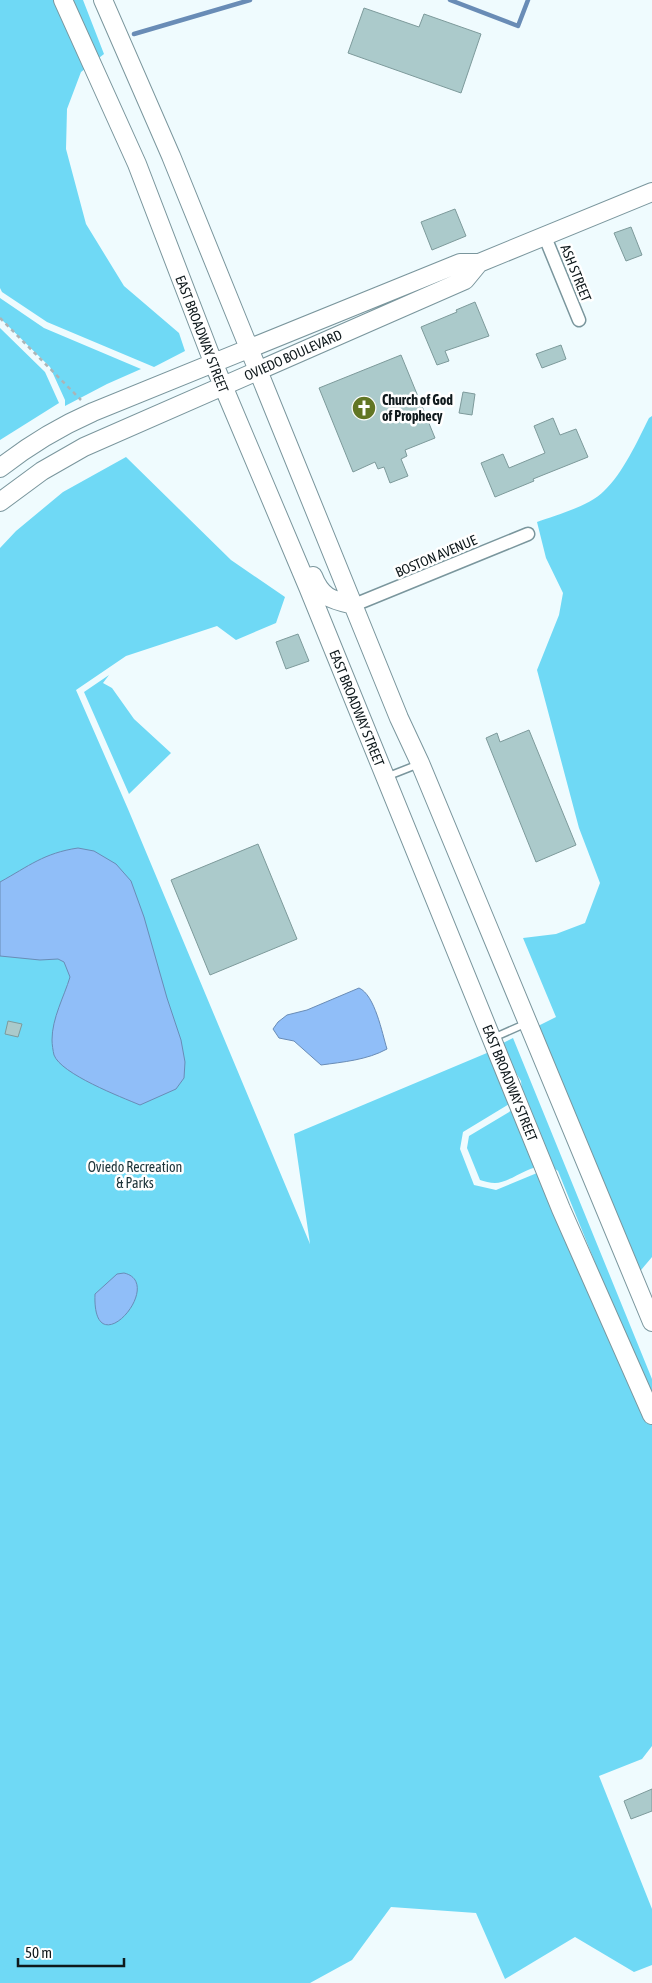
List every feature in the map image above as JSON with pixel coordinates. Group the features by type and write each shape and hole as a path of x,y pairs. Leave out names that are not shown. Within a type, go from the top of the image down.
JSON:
{"main road":[{"name":"EAST BROADWAY STREET","path":"63,0 137,164 222,385 256,463 561,1209 652,1415"},
{"path":"103,0 171,156 400,718 651,1318"},
{"name":"OVIEDO BOULEVARD","path":"0,468 25,448 61,427 213,362 460,262 479,263 652,192"},
{"name":"OVIEDO BOULEVARD","path":"0,502 42,471 84,448 222,385 465,280 479,263"},
{"path":"256,463 274,480 315,583 321,592 329,599 354,605"}],"street":[{"name":"ASH STREET","path":"545,237 579,320"},
{"name":"BOSTON AVENUE","path":"354,605 528,534"}],"lane":[{"path":"385,778 420,763"},
{"path":"492,1038 528,1023"}],"path":[{"path":"0,318 83,402"}],"green space":[{"path":"0,0 83,0 104,54 81,72 67,109 66,149 86,224 124,286 179,333 185,351 154,367 47,322 2,292 0,288"},
{"path":"0,298 44,328 141,369 65,406 65,400 50,367 0,318"},
{"path":"0,328 45,372 59,403 0,440"},
{"path":"652,416 652,1257 631,1282 528,1031 556,1017 523,938 556,934 585,923 600,883 579,828 537,670 559,615 563,593 546,558 537,522 582,506 604,491 623,466 649,418"},
{"name":"Oviedo Recreation & Parks","path":"126,457 231,560 285,597 276,623 236,640 217,626 126,656 76,690 128,809 310,1244 294,1134 494,1050 516,1100 463,1132 460,1149 474,1185 496,1190 537,1173 551,1173 652,1422 652,1746 642,1759 599,1776 652,1909 652,1965 634,1972 575,1937 505,1979 476,1913 391,1907 352,1960 310,1983 0,1983 0,548 16,531 63,492"},
{"path":"109,675 103,683 112,688 134,719 171,753 129,794 84,692"},
{"path":"513,1038 652,1379 652,1403 558,1171 551,1167 543,1166 535,1167 502,1182 495,1183 480,1180 467,1148 469,1136 519,1106 523,1101 521,1081 499,1045"}],"shaded area":[{"path":"78,848 94,851 116,864 131,881 144,917 181,1040 185,1062 184,1078 176,1089 140,1105 79,1077 68,1070 54,1055 52,1040 54,1024 70,977 64,962 58,959 40,960 0,956 0,882 46,857"},
{"path":"359,988 365,992 374,1006 380,1025 387,1049 379,1053 355,1060 321,1065 294,1041 279,1038 273,1029 287,1015 307,1010"},
{"path":"124,1273 135,1280 137,1291 133,1304 124,1316 114,1323 104,1324 97,1315 95,1294 117,1274"}],"building":[{"path":"364,8 419,27 424,14 481,34 461,93 348,53"},
{"path":"455,209 466,236 432,250 421,222"},
{"path":"631,227 642,255 626,261 614,233"},
{"path":"475,302 489,336 445,351 449,361 437,365 421,327 457,312 456,310"},
{"path":"561,345 566,359 542,368 536,354"},
{"path":"401,355 435,438 405,450 407,456 401,459 408,476 390,483 384,467 378,469 375,462 353,472 319,388"},
{"path":"463,392 475,394 472,415 459,413"},
{"path":"553,418 560,435 576,429 588,457 533,479 534,481 495,497 481,463 503,454 509,468 545,453 534,426"},
{"path":"298,634 309,661 286,669 276,642"},
{"path":"529,730 576,845 536,862 486,738 497,733 500,742"},
{"path":"258,844 297,939 210,975 171,880"},
{"path":"8,1021 22,1024 18,1037 5,1034"},
{"path":"652,1789 652,1811 631,1819 624,1801"}],"waterway":[{"path":"134,34 250,0"},
{"path":"450,0 518,26 528,0"}],"place":[{"name":"Church of God of Prophecy","path":"364,408"}]}
